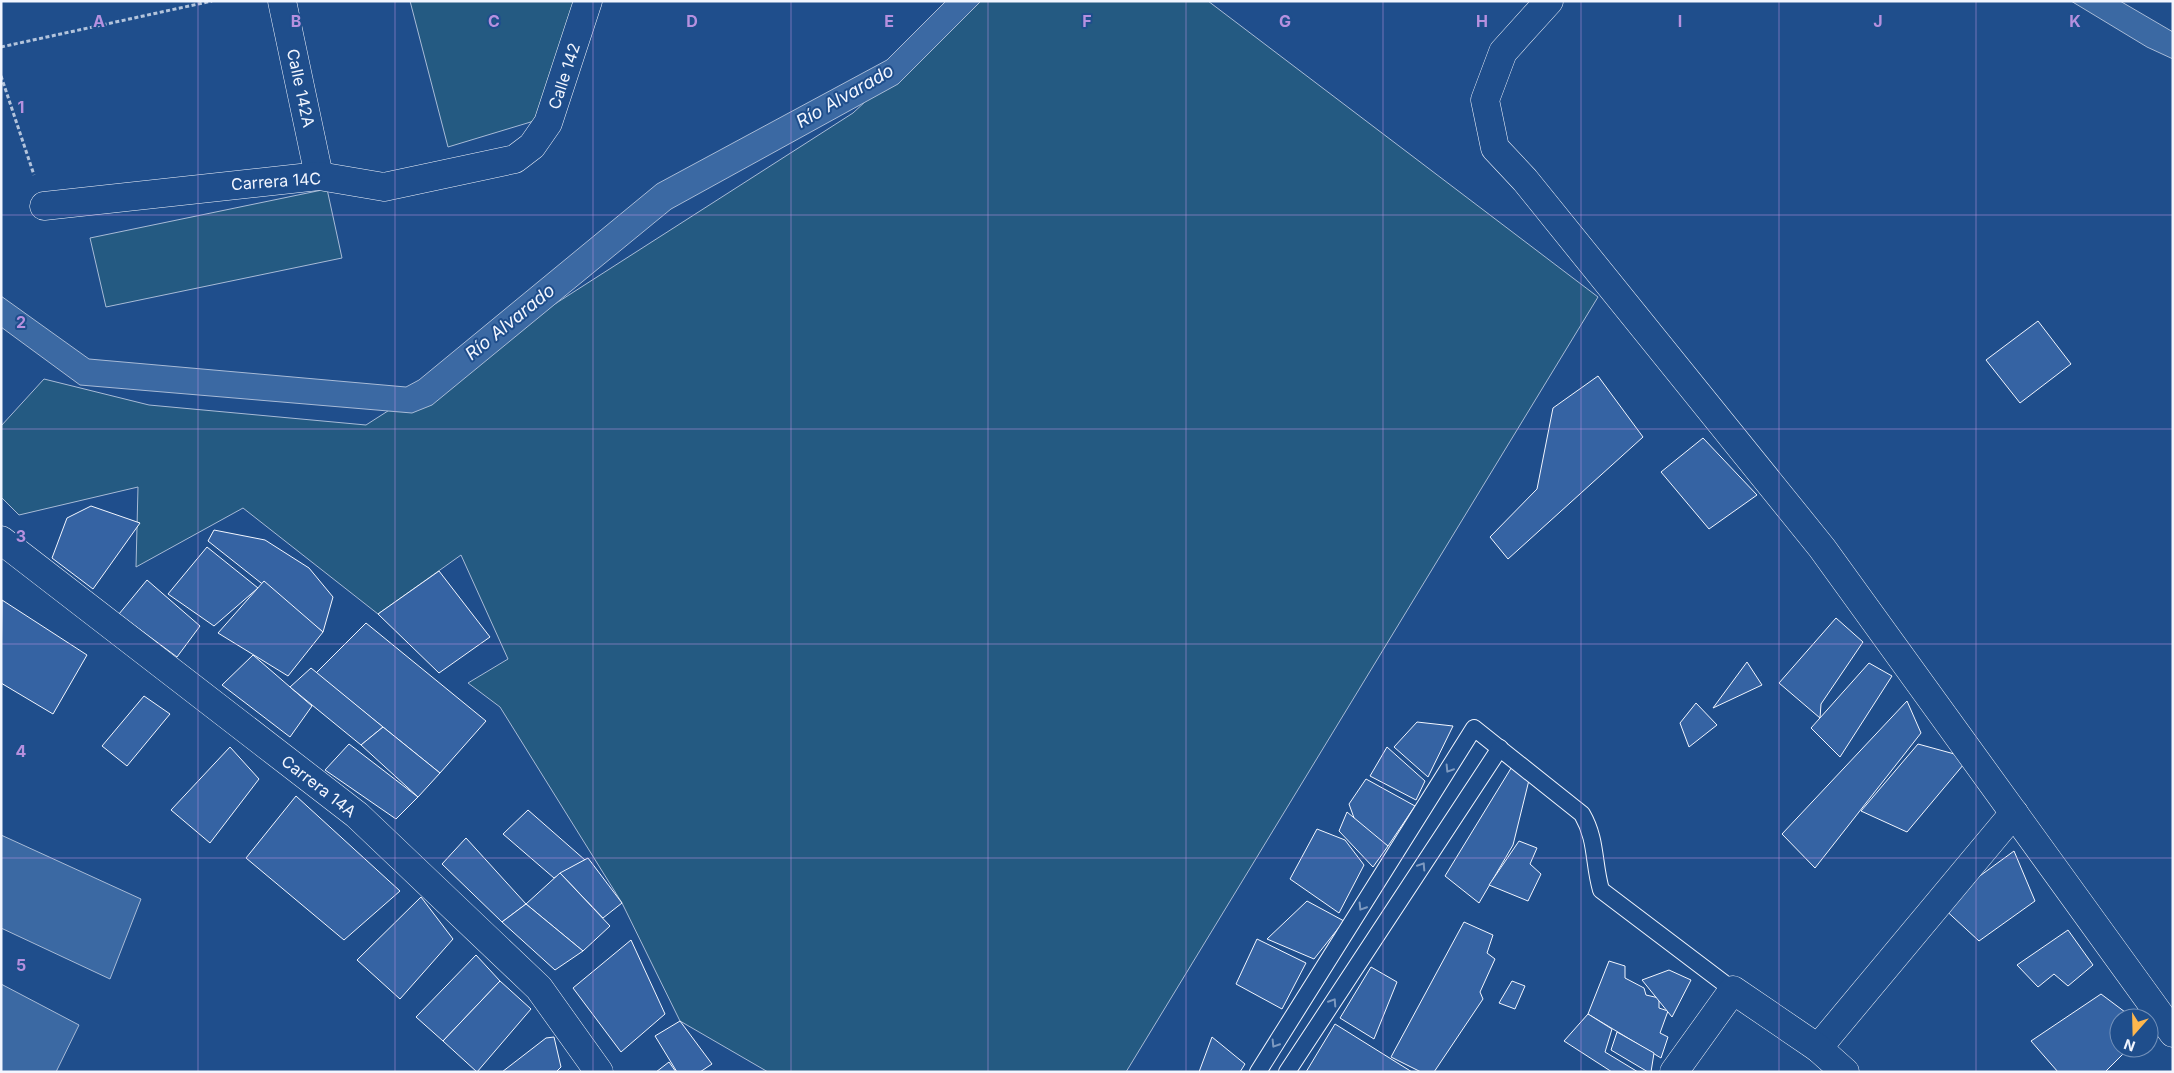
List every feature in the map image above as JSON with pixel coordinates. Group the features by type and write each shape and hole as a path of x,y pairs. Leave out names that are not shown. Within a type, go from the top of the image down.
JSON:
{"street":[{"name":"Calle 142A","path":"282,1 320,176"},
{"name":"Calle 142","path":"532,146 548,124 588,1"},
{"path":"1549,1 1503,52 1486,100 1495,148 1526,180 1822,548 2173,1033"},
{"name":"Carrera 14C","path":"44,206 320,176 384,187 515,159 532,146"},
{"name":"Carrera 14A","path":"1,540 357,815 539,988 599,1072"},
{"path":"1818,1048 2014,813"},
{"path":"1674,1072 1733,990 1818,1048 1844,1072"}],"lane":[{"path":"1258,1072 1474,728 1582,814 1590,828 1596,872 1601,890 1733,990"},
{"path":"1287,1072 1500,748"}],"path":[{"path":"1,47 212,1"},
{"path":"1,76 44,206"}],"shaded area":[{"path":"410,1 580,1 534,121 448,147"},
{"path":"974,1 1208,1 1598,297 1126,1072 768,1072 680,1021 622,903 500,707 468,683 508,659 461,555 378,614 243,508 136,567 138,487 19,515 1,497 1,426 44,379 149,405 366,425 853,113"},
{"path":"327,189 342,258 106,307 90,238"}],"water":[{"name":"Río Alvarado","path":"946,1 981,1 898,84 671,209 432,405 412,413 80,385 1,327 1,296 89,359 406,387 419,380 657,184 887,60"},
{"path":"2071,1 2120,1 2173,32 2173,59 2147,47"},
{"path":"1,835 141,899 110,979 1,928"},
{"path":"1,984 79,1025 56,1072 1,1072"}],"building":[{"path":"2038,321 2071,364 2020,403 1986,360"},
{"path":"1598,376 1643,437 1508,559 1490,537 1537,489 1553,408"},
{"path":"1703,438 1757,495 1709,529 1661,472"},
{"path":"91,506 140,523 93,589 52,558 67,518"},
{"path":"214,530 265,540 309,568 333,597 323,632 208,541"},
{"path":"207,547 258,588 214,626 168,594"},
{"path":"439,571 490,637 439,673 378,614"},
{"path":"147,580 200,626 177,657 119,614"},
{"path":"264,581 323,632 288,676 218,633"},
{"path":"2,600 87,655 53,714 1,683"},
{"path":"1836,618 1863,642 1821,704 1820,718 1779,683"},
{"path":"366,623 486,721 440,773 316,673"},
{"path":"253,655 312,706 290,737 222,685"},
{"path":"1747,662 1762,685 1713,708"},
{"path":"1869,663 1892,676 1840,757 1811,728"},
{"path":"311,668 383,727 361,745 290,687"},
{"path":"144,696 170,714 127,766 102,746"},
{"path":"1907,701 1921,733 1815,868 1782,834"},
{"path":"1696,703 1717,725 1689,747 1680,723"},
{"path":"1417,722 1453,726 1428,777 1394,747"},
{"path":"383,727 440,773 418,797 361,745"},
{"path":"349,744 418,797 396,819 325,770"},
{"path":"1918,744 1969,758 1907,832 1861,811"},
{"path":"230,747 259,779 210,843 171,810"},
{"path":"1387,747 1425,781 1416,800 1370,776"},
{"path":"1513,765 1530,776 1513,845 1479,903 1445,876"},
{"path":"1366,779 1415,806 1388,846 1358,829 1349,804"},
{"path":"296,796 400,891 344,940 246,858"},
{"path":"528,810 585,860 554,878 503,834"},
{"path":"1347,812 1388,846 1373,867 1339,831"},
{"path":"1317,829 1345,840 1364,865 1339,913 1290,879"},
{"path":"466,838 526,904 502,922 442,864"},
{"path":"1519,841 1537,848 1530,864 1541,874 1528,901 1489,885"},
{"path":"2014,851 2035,901 1979,941 1940,905"},
{"path":"588,858 622,903 603,918 560,873"},
{"path":"560,873 610,926 583,951 526,904"},
{"path":"421,897 453,939 400,999 357,960"},
{"path":"1307,901 1344,921 1314,959 1267,939"},
{"path":"526,904 583,951 555,970 502,922"},
{"path":"1464,922 1493,935 1487,953 1495,959 1480,992 1483,999 1434,1072 1421,1072 1391,1057"},
{"path":"2068,930 2093,965 2068,986 2054,974 2038,987 2017,965"},
{"path":"1257,939 1306,963 1282,1009 1236,984"},
{"path":"631,940 665,1014 621,1052 573,988"},
{"path":"476,955 500,981 443,1041 416,1017"},
{"path":"1609,961 1625,966 1625,978 1644,988 1646,995 1659,998 1659,1008 1668,1011 1660,1033 1668,1037 1661,1058 1588,1014"},
{"path":"1371,967 1397,982 1374,1039 1340,1018"},
{"path":"1669,970 1691,980 1672,1017 1642,980"},
{"path":"500,981 531,1009 477,1072 443,1041"},
{"path":"1512,981 1525,986 1515,1009 1499,1003"},
{"path":"2101,994 2120,1008 2109,1008 2109,1058 2119,1058 2105,1072 2058,1072 2031,1041"},
{"path":"1588,1014 1612,1029 1605,1052 1638,1072 1612,1072 1564,1041"},
{"path":"680,1021 712,1064 700,1072 677,1072 655,1036"},
{"path":"1335,1024 1412,1072 1306,1072"},
{"path":"1617,1032 1654,1053 1651,1072 1611,1050"},
{"path":"554,1037 561,1067 556,1072 502,1072 546,1038"},
{"path":"1212,1037 1245,1064 1240,1072 1199,1072"},
{"path":"669,1062 676,1072 656,1072"}]}
